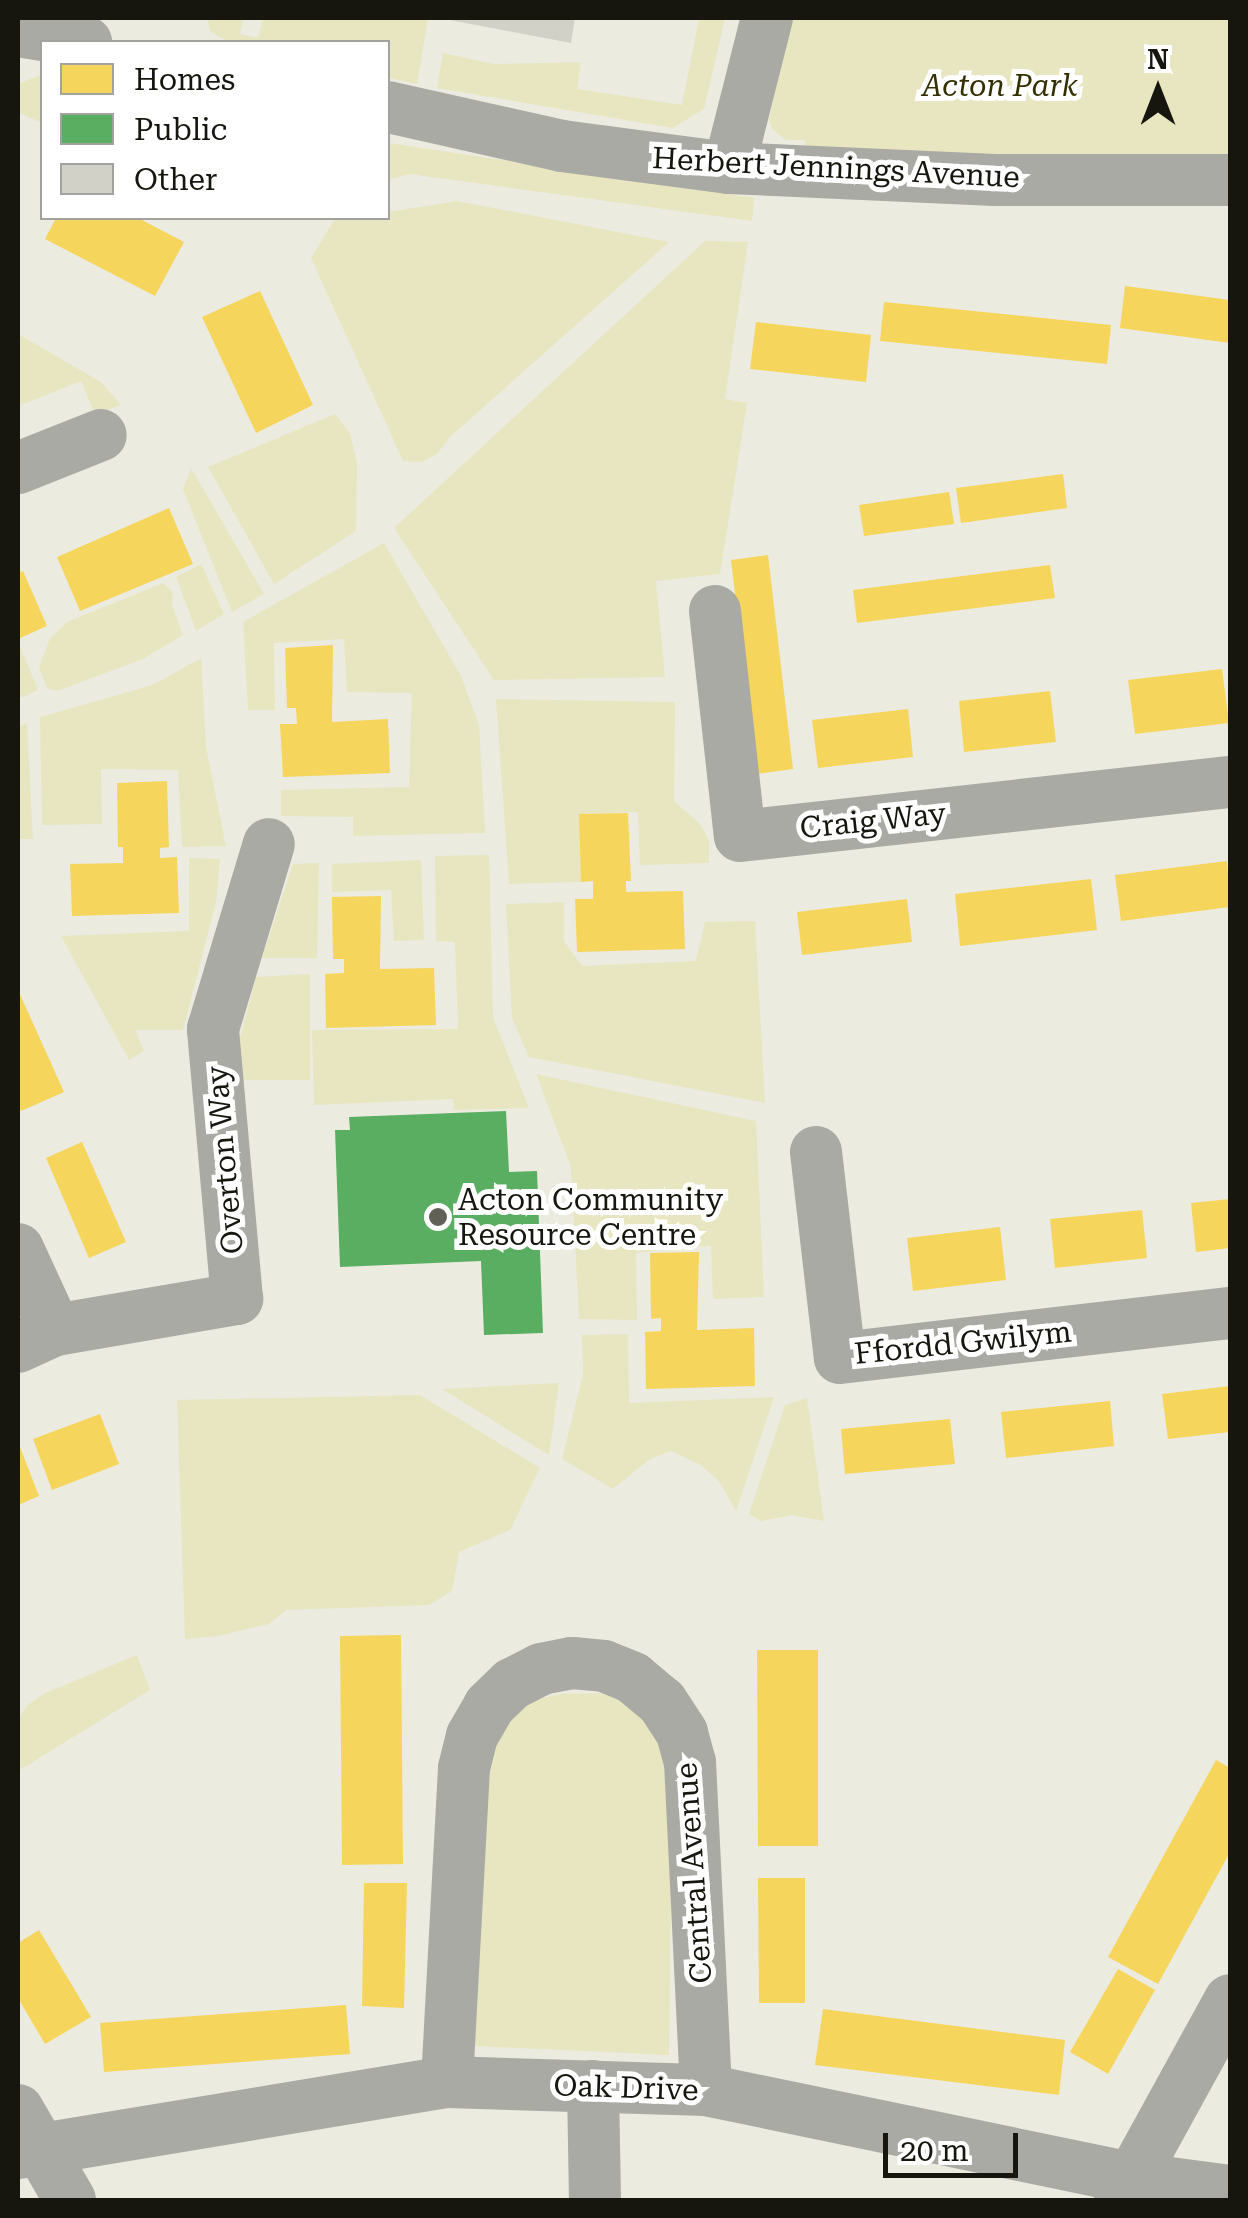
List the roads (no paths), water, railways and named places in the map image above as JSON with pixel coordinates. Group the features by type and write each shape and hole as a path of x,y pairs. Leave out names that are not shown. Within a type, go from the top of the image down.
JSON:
{"street":[{"path":"729,168 767,18"},
{"path":"18,31 74,40"},
{"name":"Herbert Jennings Avenue","path":"390,107 562,146 729,168 995,180 1230,180"},
{"path":"18,468 100,435"},
{"name":"Craig Way","path":"716,611 740,836 1230,782"},
{"name":"Overton Way","path":"18,1249 36,1338 237,1299 213,1029 270,844"},
{"name":"Ffordd Gwilym","path":"816,1152 840,1358 1230,1313"},
{"name":"Central Avenue","path":"446,2082 464,1768 472,1736 488,1706 512,1684 540,1669 572,1663 604,1666 633,1678 662,1702 682,1733 690,1762 706,2090"},
{"path":"1126,2189 1230,2000"},
{"name":"Oak Drive","path":"25,2137 446,2082 706,2090 1126,2189 1230,2191"},
{"path":"592,2086 595,2200"},
{"path":"25,2137 70,2200"}],"place":[{"name":"Acton Community Resource Centre","path":"438,1217"}],"park label":[{"name":"Acton Park","path":"1000,86"}]}
